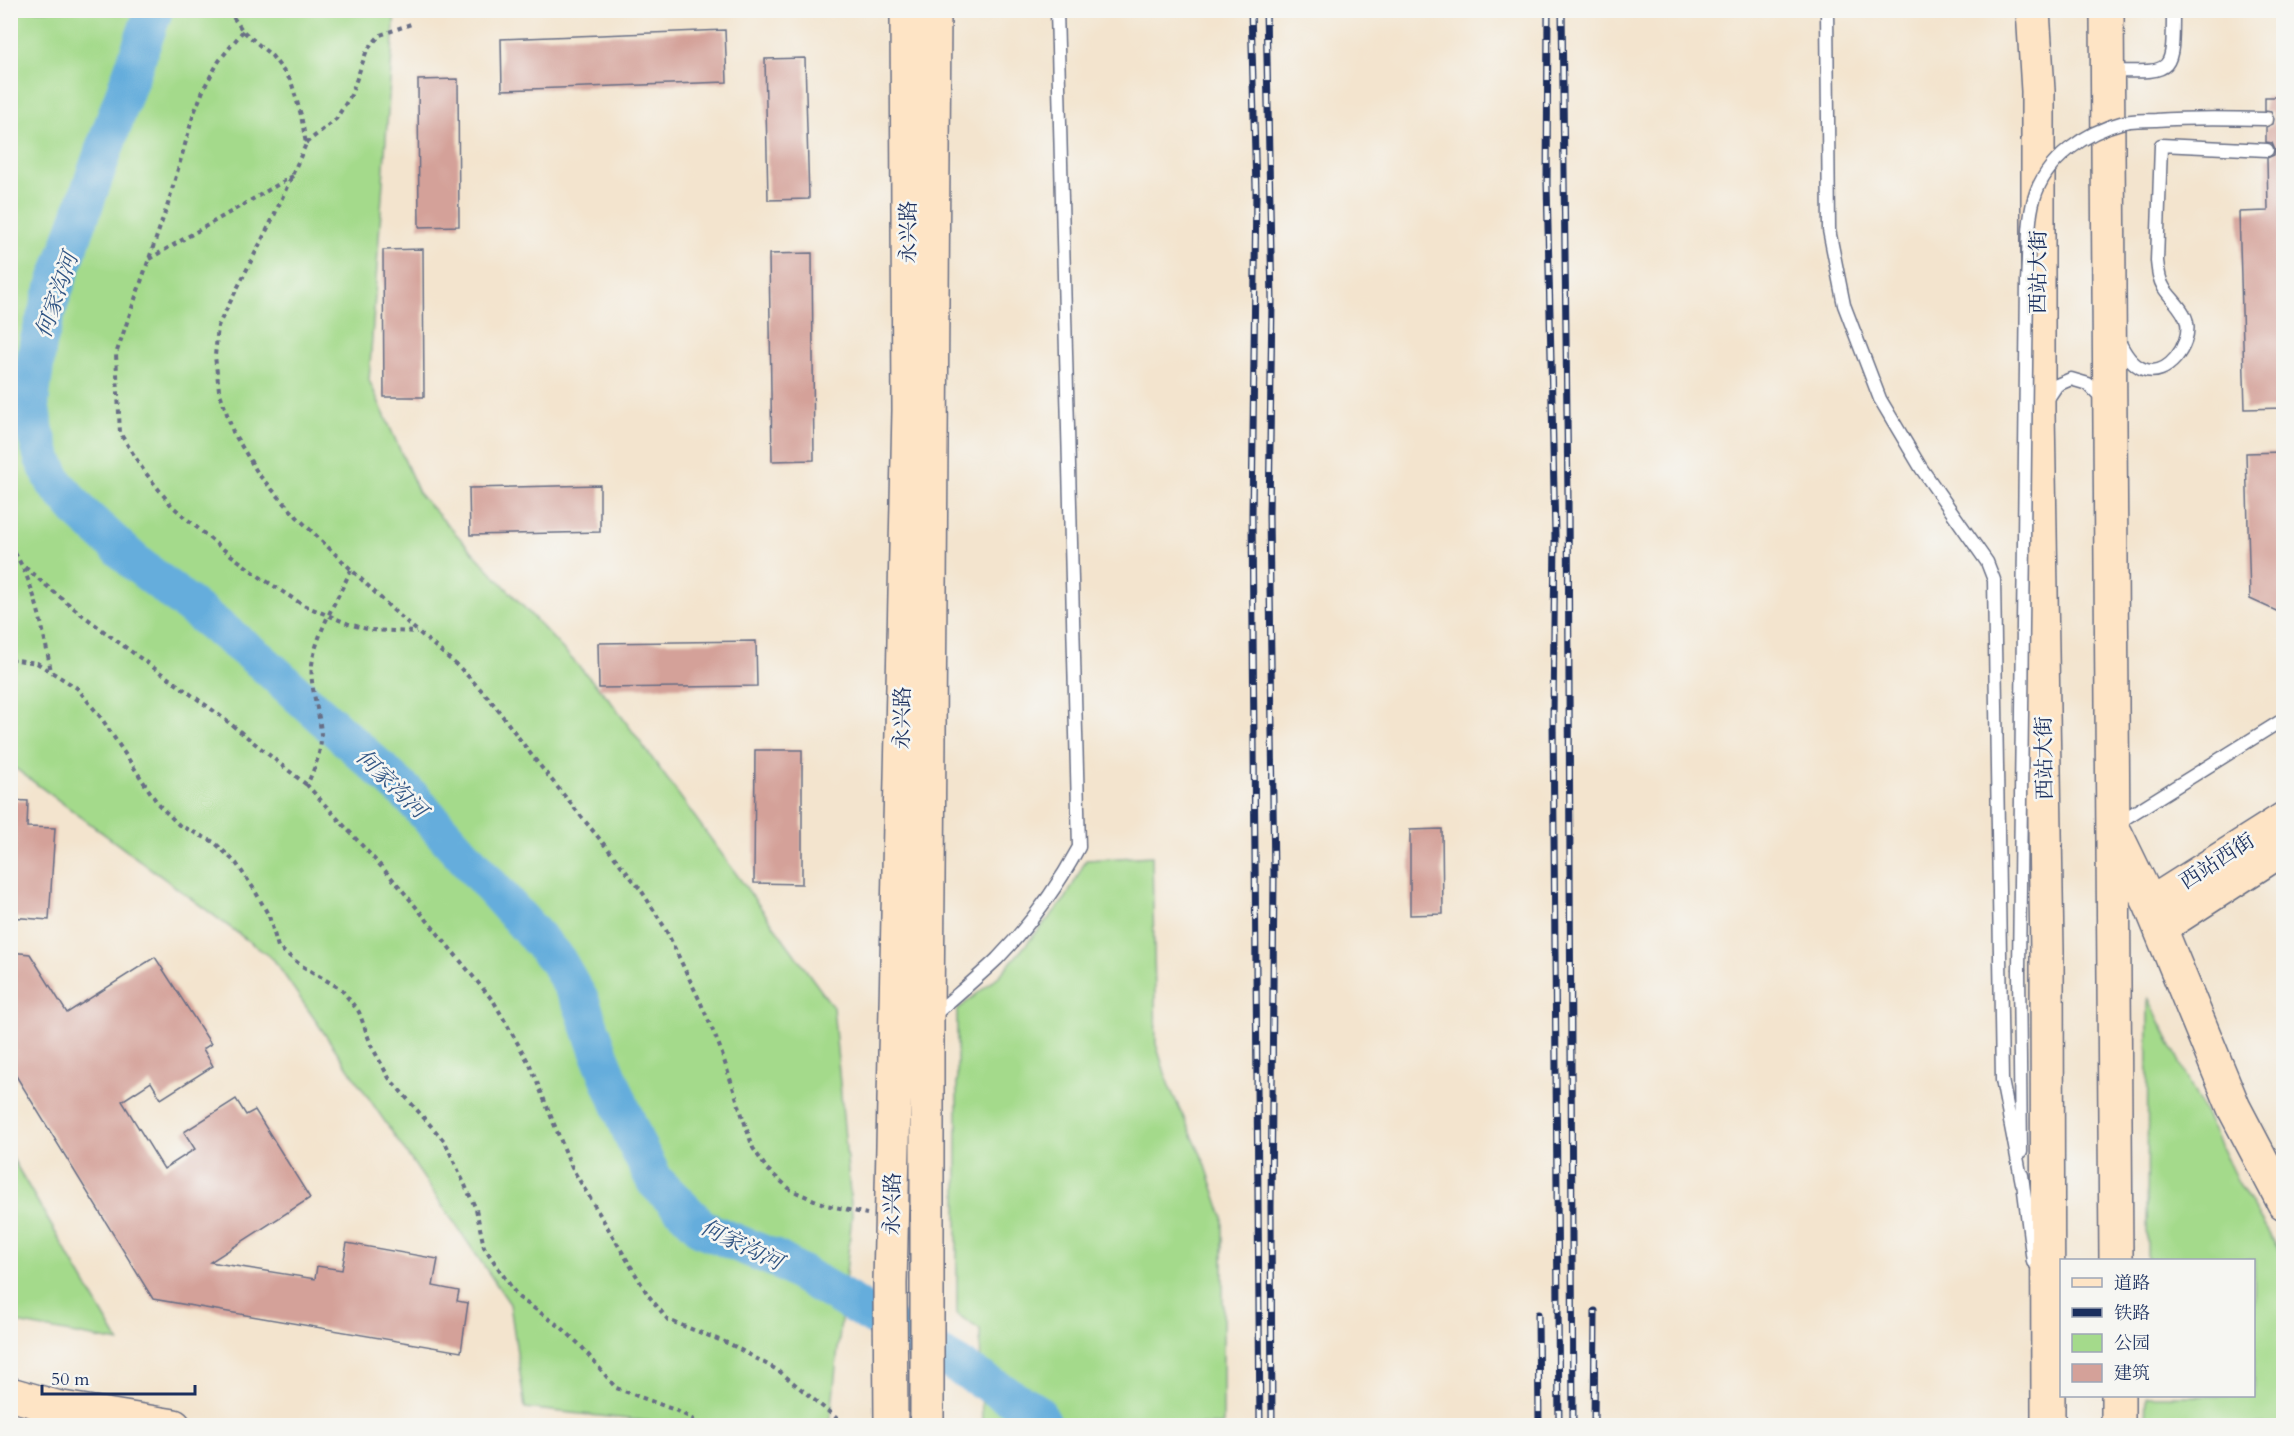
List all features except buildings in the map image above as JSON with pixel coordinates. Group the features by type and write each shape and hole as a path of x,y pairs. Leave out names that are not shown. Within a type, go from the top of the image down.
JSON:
{"main road":[{"name":"永兴路","path":"891,1413 890,1284 909,410 907,10"},
{"name":"永兴路","path":"926,1423 934,10"},
{"name":"西站大街","path":"2033,10 2038,91 2038,412 2047,951 2048,1425"},
{"path":"2108,10 2116,1259"},
{"name":"西站西街","path":"2155,916 2283,819"},
{"path":"2112,826 2155,916 2234,1108 2283,1203"},
{"name":"西站西街","path":"2155,916 2283,848"},
{"path":"10,1394 56,1407 174,1425"},
{"path":"2118,1397 2118,1425"}],"lane":[{"path":"927,1022 997,958 1040,908 1065,873 1079,848 1057,10"},
{"path":"1827,10 1829,230 1844,305 1885,407 1922,468 1987,562 1994,580 2002,1080 2022,1183 2047,1357"},
{"path":"2108,71 2154,71 2169,63 2172,57 2173,10"},
{"path":"2022,1183 2019,970 2027,280 2031,209 2047,173 2075,144 2091,135 2125,122 2178,118 2266,119"},
{"path":"2110,326 2126,355 2145,370 2158,370 2169,364 2180,353 2186,338 2187,323 2163,287 2157,261 2162,145 2266,150"},
{"path":"2038,412 2057,385 2071,379 2088,384 2110,406"},
{"path":"2112,826 2283,719"}],"path":[{"path":"228,10 243,31 272,56 291,81 301,115 306,144"},
{"path":"411,24 380,35 367,50 351,95 336,119 306,144 293,176 218,326 215,356 218,379 233,432 260,474 297,518 418,632 460,668 489,698 533,758 641,890 664,928 699,999 719,1044 753,1148 766,1168 791,1190 800,1194 826,1205 874,1215"},
{"path":"243,31 219,61 194,113 168,204 116,354 120,433 144,471 172,506 260,577 303,605 329,617 370,630 418,632"},
{"path":"148,260 293,176"},
{"path":"10,545 24,567 36,598 51,672"},
{"path":"24,567 80,615 215,712 307,785 398,885 494,1002 530,1065 572,1168 648,1295 668,1320 730,1344 779,1371 846,1425"},
{"path":"307,785 319,756 321,735 312,681 313,660 329,617 351,570"},
{"path":"10,659 37,663 77,688 102,719 158,804 179,825 214,842 236,863 269,916 278,947 302,966 341,990 359,1012 371,1045 389,1078 445,1142 476,1209 484,1247 518,1297 562,1328 581,1346 616,1388 675,1410 693,1419 694,1425"}],"green space":[{"path":"11,10 395,11 369,380 420,495 609,699 833,1007 852,1215 830,1425 683,1425 525,1408 510,1304 274,960 11,765"},
{"path":"1152,856 1156,1044 1169,1086 1205,1163 1223,1217 1223,1425 982,1425 980,1330 957,1314 957,1010 1000,975 1066,898 1086,860"},
{"path":"2148,997 2238,1182 2283,1257 2283,1425 2146,1425 2147,1397 2255,1397 2255,1259 2147,1259"},
{"path":"11,1156 119,1342 11,1322"}],"waterway":[{"name":"何家沟河","path":"154,10 51,298 38,343 30,403 43,458 55,483 81,513 138,565 261,661 412,798 557,960 581,1002 636,1144 655,1181 703,1229 778,1260 1036,1412 1044,1426"}],"railway":[{"path":"1251,10 1256,190 1252,516 1260,1426"},
{"path":"1266,10 1272,301 1269,515 1274,876 1272,1426"},
{"path":"1548,10 1547,183 1555,535 1553,717 1559,1426"},
{"path":"1562,10 1568,498 1573,1426"},
{"path":"1594,1426 1595,1311"},
{"path":"1538,1314 1539,1426"}]}
